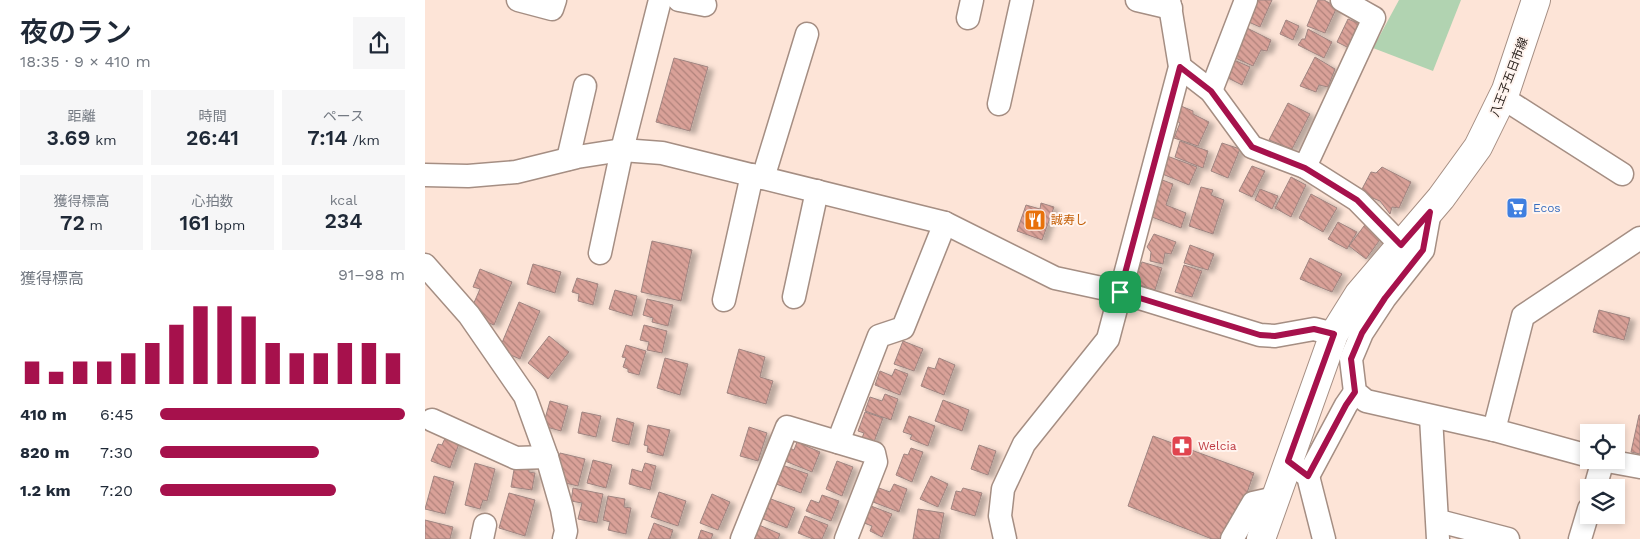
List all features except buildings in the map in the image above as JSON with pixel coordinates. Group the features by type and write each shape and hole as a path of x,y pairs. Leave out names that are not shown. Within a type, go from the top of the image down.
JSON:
{"main road":[{"name":"八王子五日市線","path":"1261,539 1275,498 1298,469 1334,334 1359,294 1430,212 1474,153 1503,98 1536,0"}],"street":[{"path":"518,0 552,9 555,0"},
{"path":"600,252 622,150 660,0"},
{"path":"679,0 705,5"},
{"path":"999,104 1022,0"},
{"path":"1005,539 1000,516 1003,489 1024,444 1108,339 1180,67 1170,4 1137,0"},
{"path":"1211,91 1246,0"},
{"path":"1305,168 1374,18 1342,0"},
{"path":"724,300 758,176 807,34"},
{"path":"1180,67 1211,91 1252,147 1305,168 1357,200 1401,245"},
{"path":"567,159 585,86"},
{"path":"1503,98 1622,174"},
{"path":"425,175 468,176 516,172 567,159 622,150 662,153 945,223 1043,274 1120,292 1260,335 1275,336 1314,329 1334,334"},
{"path":"799,293 817,191"},
{"path":"1323,539 1298,469 1355,392 1351,359 1367,326 1385,298 1423,250 1430,212"},
{"path":"838,442 879,336 903,328 945,223"},
{"path":"1494,430 1523,316 1640,238"},
{"path":"425,265 469,315 525,396 547,457 562,509 566,531 564,539"},
{"path":"1355,392 1366,401 1494,430 1580,454"},
{"path":"1431,417 1439,530 1508,539"},
{"path":"432,420 516,458 547,457"},
{"path":"742,539 787,427 874,453 876,462 846,539"},
{"path":"1625,464 1640,467"},
{"path":"1233,539 1253,503 1275,498"},
{"path":"1580,539 1584,524"}],"green space":[{"path":"1399,0 1461,0 1433,71 1373,48"}],"place":[{"name":"Ecos","path":"1517,208"},
{"name":"誠寿し","path":"1035,220"},
{"name":"Welcia","path":"1182,446"}],"route":[{"path":"1180,67 1211,91 1252,147 1305,168 1357,200 1401,245 1430,212 1423,250 1385,298 1362,333 1351,359 1355,392 1346,405 1308,476 1288,461 1334,334 1314,329 1275,336 1260,335 1120,292 1180,67"}]}
